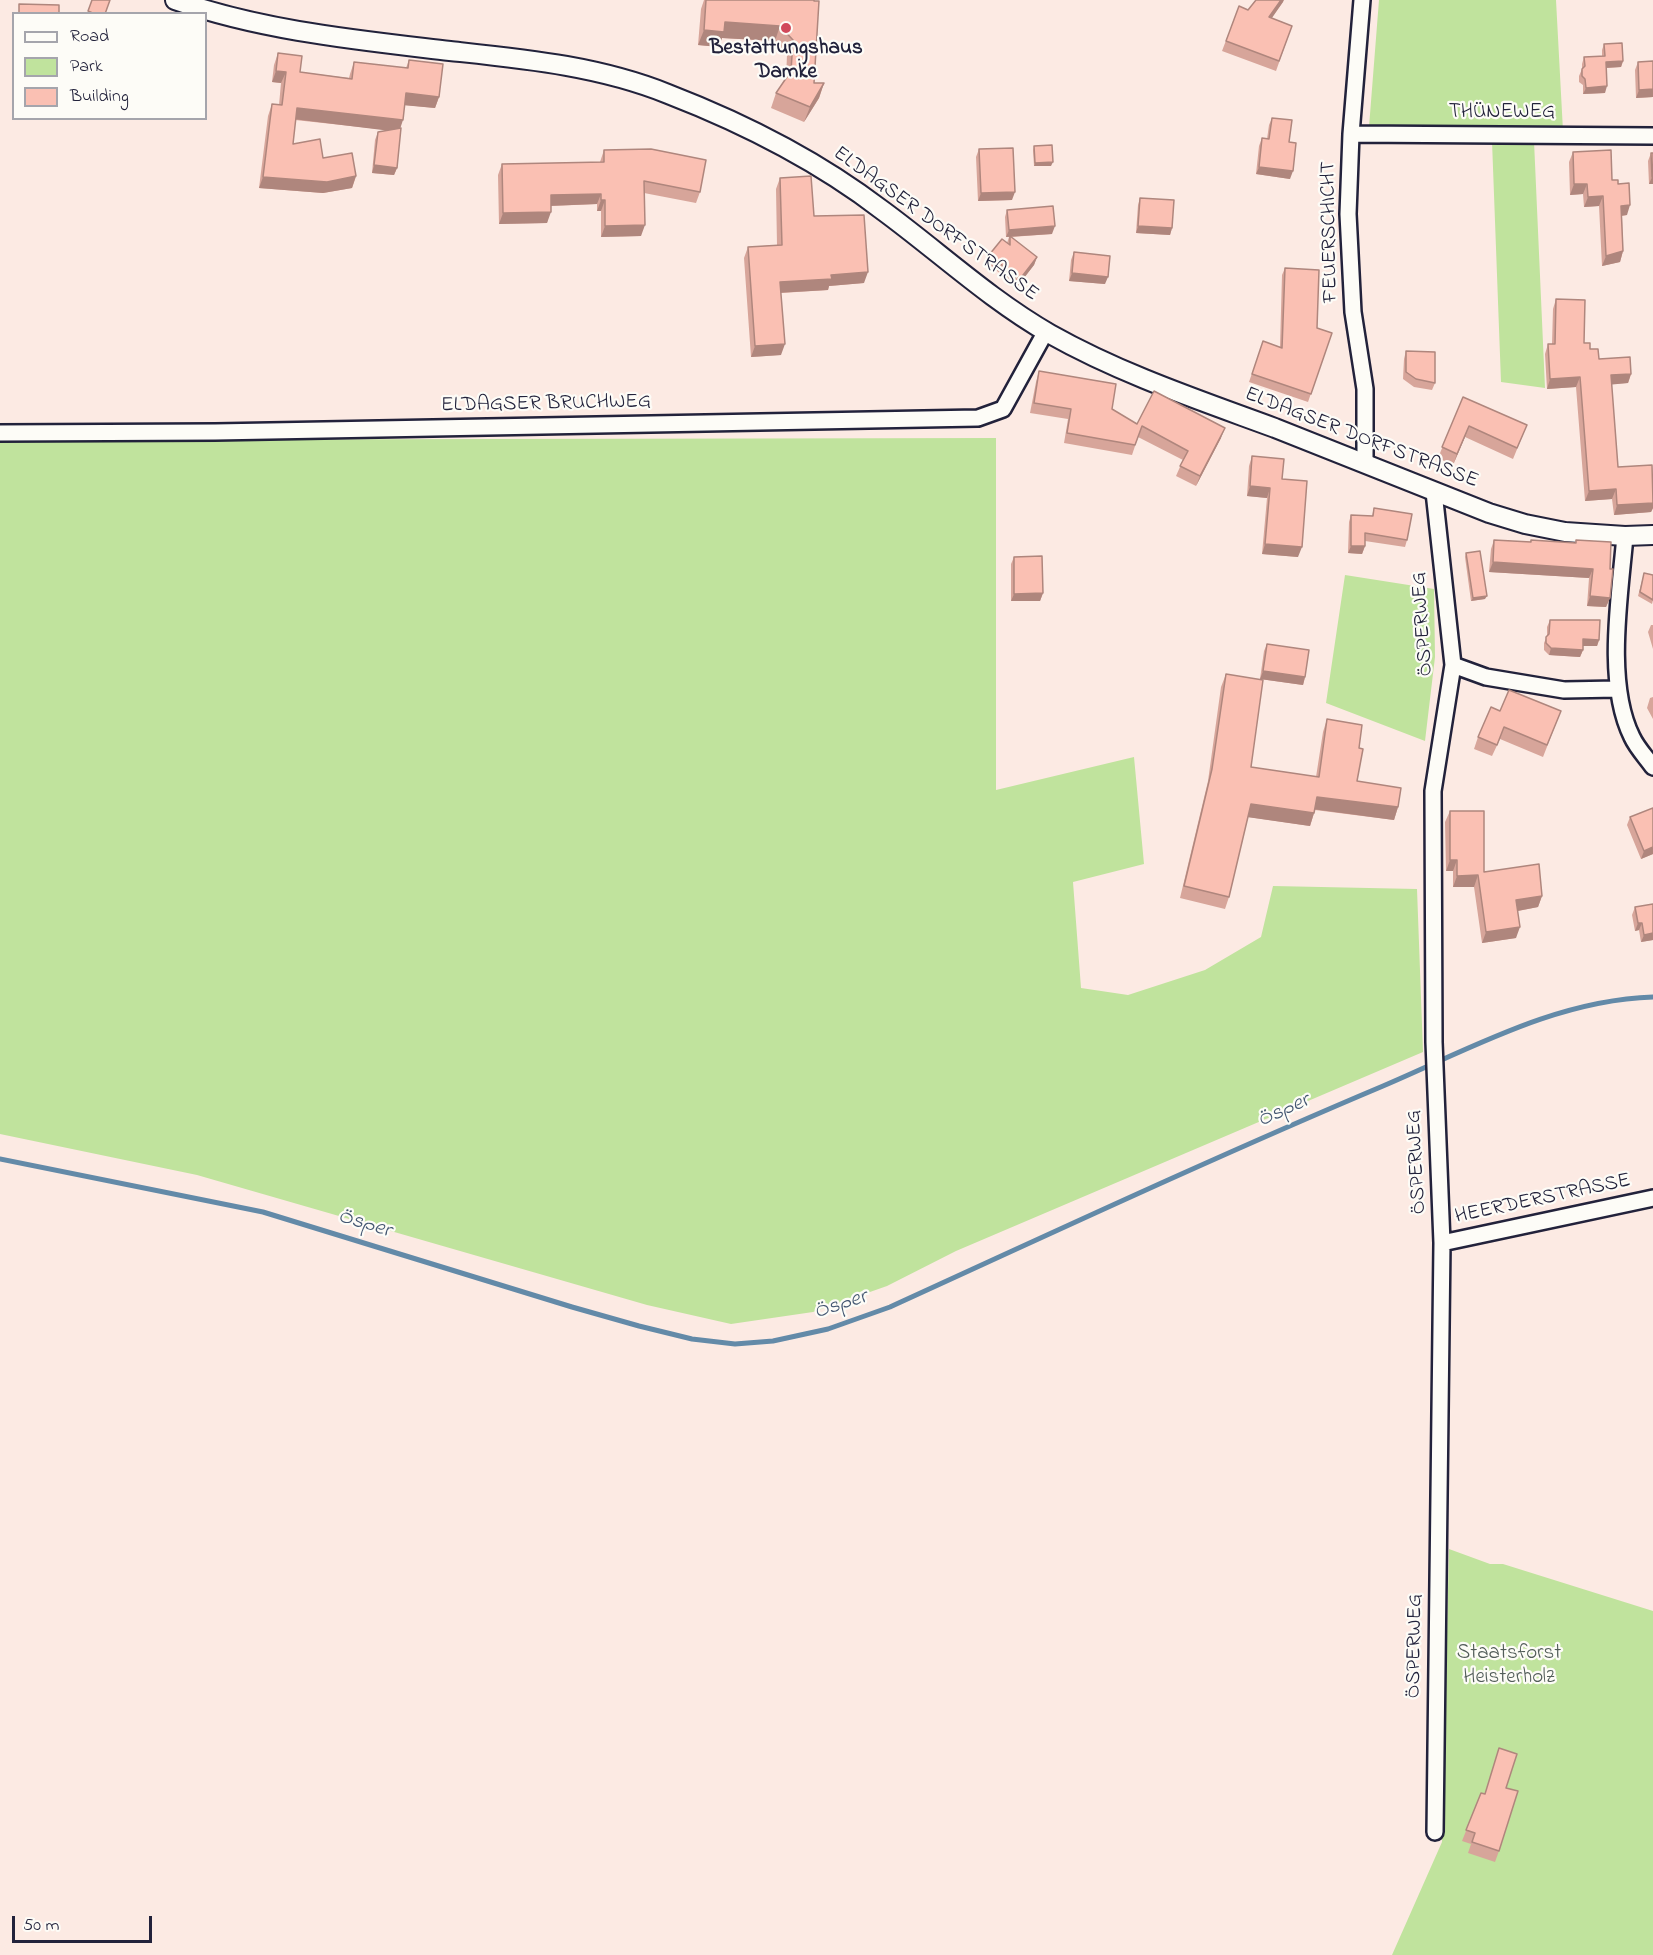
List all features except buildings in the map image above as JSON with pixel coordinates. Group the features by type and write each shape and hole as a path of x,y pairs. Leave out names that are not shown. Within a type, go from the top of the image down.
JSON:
{"street":[{"name":"ELDAGSER DORFSTRASSE","path":"175,0 225,16 314,33 523,58 606,75 666,93 748,129 829,173 881,208 999,300 1046,331 1132,373 1434,492 1525,524 1572,533 1653,536"},
{"name":"FEUERSCHICHT","path":"1362,0 1351,134 1348,214 1353,312 1365,388 1365,463"},
{"name":"THÜNEWEG","path":"1351,134 1653,136"},
{"name":"ELDAGSER BRUCHWEG","path":"0,433 215,432 978,418 1003,410 1046,331"},
{"name":"ÖSPERWEG","path":"1434,492 1453,665 1433,791 1434,1042 1442,1243 1435,1832"},
{"path":"1625,536 1619,604 1617,689 1632,737 1653,767"},
{"path":"1453,665 1486,677 1564,690 1617,689"},
{"name":"HEERDERSTRASSE","path":"1442,1243 1653,1198"}],"green space":[{"path":"1379,0 1556,0 1563,131 1369,127"},
{"path":"1492,141 1534,141 1545,388 1501,382"},
{"path":"996,438 996,790 1134,757 1144,864 1073,882 1081,988 1128,995 1205,970 1261,937 1273,886 1417,889 1423,1052 956,1251 887,1286 813,1312 731,1324 647,1305 197,1175 0,1134 0,440"},
{"path":"1345,575 1434,589 1435,657 1425,741 1326,703"},
{"name":"Staatsforst Heisterholz","path":"1449,1549 1490,1564 1503,1564 1653,1611 1653,1955 1392,1955 1442,1842"}],"waterway":[{"name":"Ösper","path":"0,1159 263,1212 572,1307 692,1339 735,1344 773,1341 828,1329 890,1307 1197,1167 1514,1029 1582,1007 1617,1000 1653,997"}],"place":[{"name":"Bestattungshaus Damke","path":"786,28"}]}
